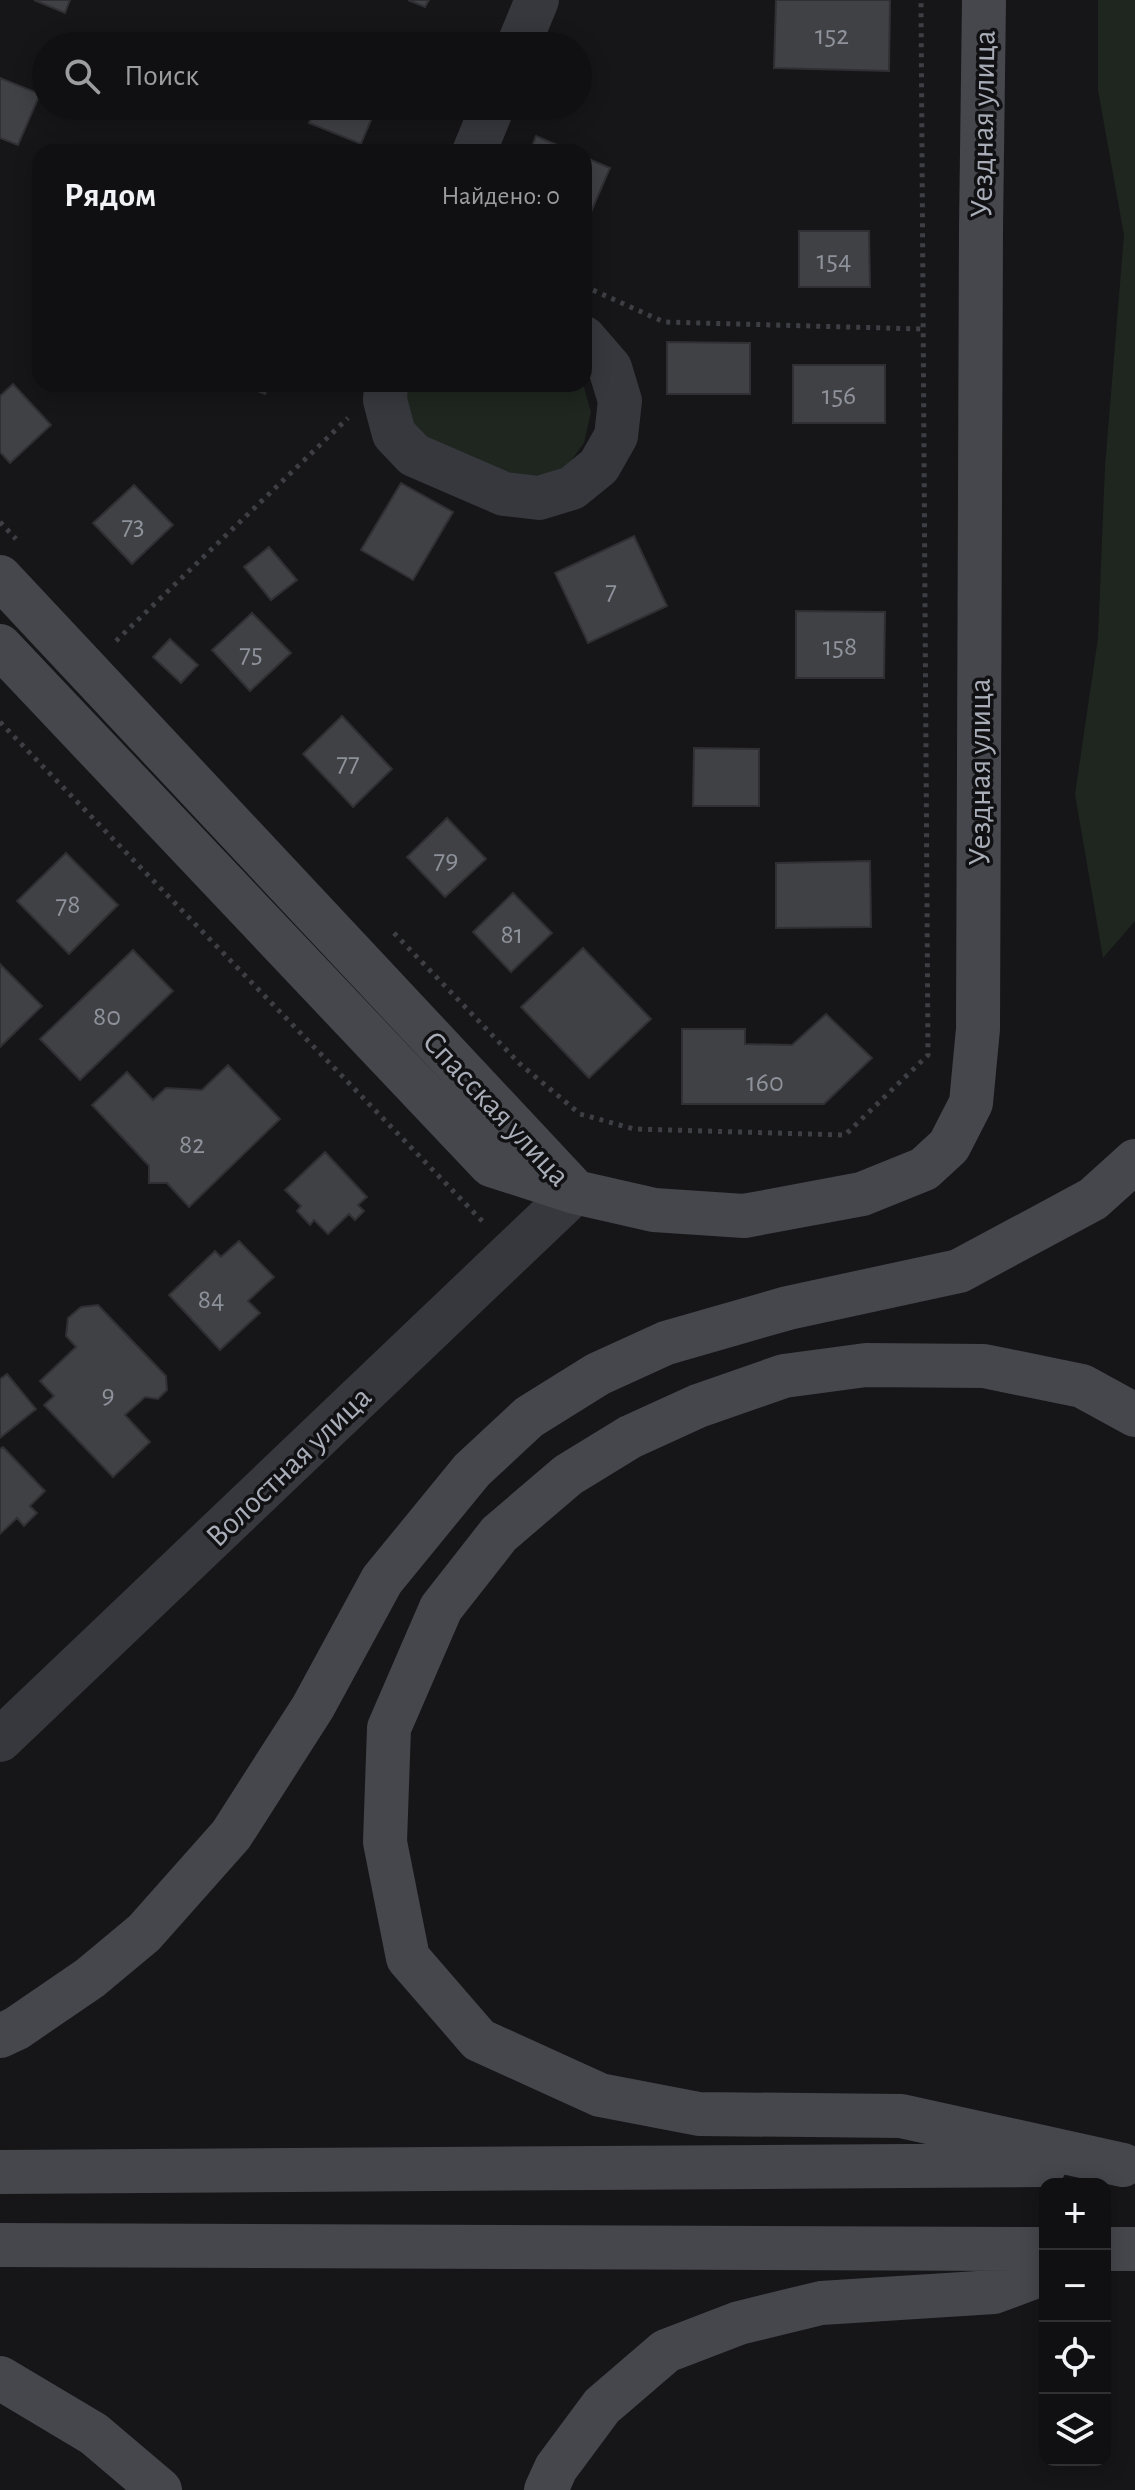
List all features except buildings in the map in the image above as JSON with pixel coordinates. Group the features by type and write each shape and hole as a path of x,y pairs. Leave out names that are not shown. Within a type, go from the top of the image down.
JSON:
{"street":[{"path":"524,32 537,0"},
{"name":"Уездная улица","path":"575,1192 654,1210 744,1216 862,1194 924,1169 949,1146 971,1103 978,1029 984,0"},
{"path":"477,144 487,120"},
{"path":"385,392 394,434 414,455 504,494 539,498 572,488 599,466 616,436 620,401 610,368 592,347"},
{"name":"Спасская улица","path":"10,561 575,1192"},
{"name":"Спасская улица","path":"0,646 491,1165 575,1192"},
{"path":"0,2036 17,2028 90,1978 144,1933 231,1835 313,1707 382,1580 472,1470 529,1417 598,1374 666,1343 788,1308 959,1271 1093,1199 1135,1161"},
{"name":"Волостная улица","path":"0,1740 575,1192"},
{"path":"1129,2165 901,2116 699,2114 600,2095 479,2040 418,1970 408,1958 385,1842 389,1728 441,1608 499,1534 568,1475 630,1437 698,1406 784,1376 866,1365 984,1366 1082,1386 1135,1415"},
{"path":"0,2172 1129,2165"},
{"path":"0,2245 1039,2249"},
{"path":"546,2490 556,2468 602,2406 666,2351 739,2323 821,2303 994,2292 1039,2275"},
{"path":"0,2378 94,2434 160,2490"}],"path":[{"path":"388,927 520,1064 580,1114 634,1129 845,1135 928,1055 921,0"},
{"path":"592,290 664,322 922,329"},
{"path":"105,631 115,642 351,415 385,392"},
{"path":"0,522 10,561"},
{"path":"0,722 512,1252"}],"shaded area":[{"path":"1098,0 1135,0 1135,921 1103,958 1075,794 1098,638 1105,467 1124,235 1098,90"},
{"path":"401,392 585,392 591,412 584,443 564,470 538,481 430,449 407,423"}]}
